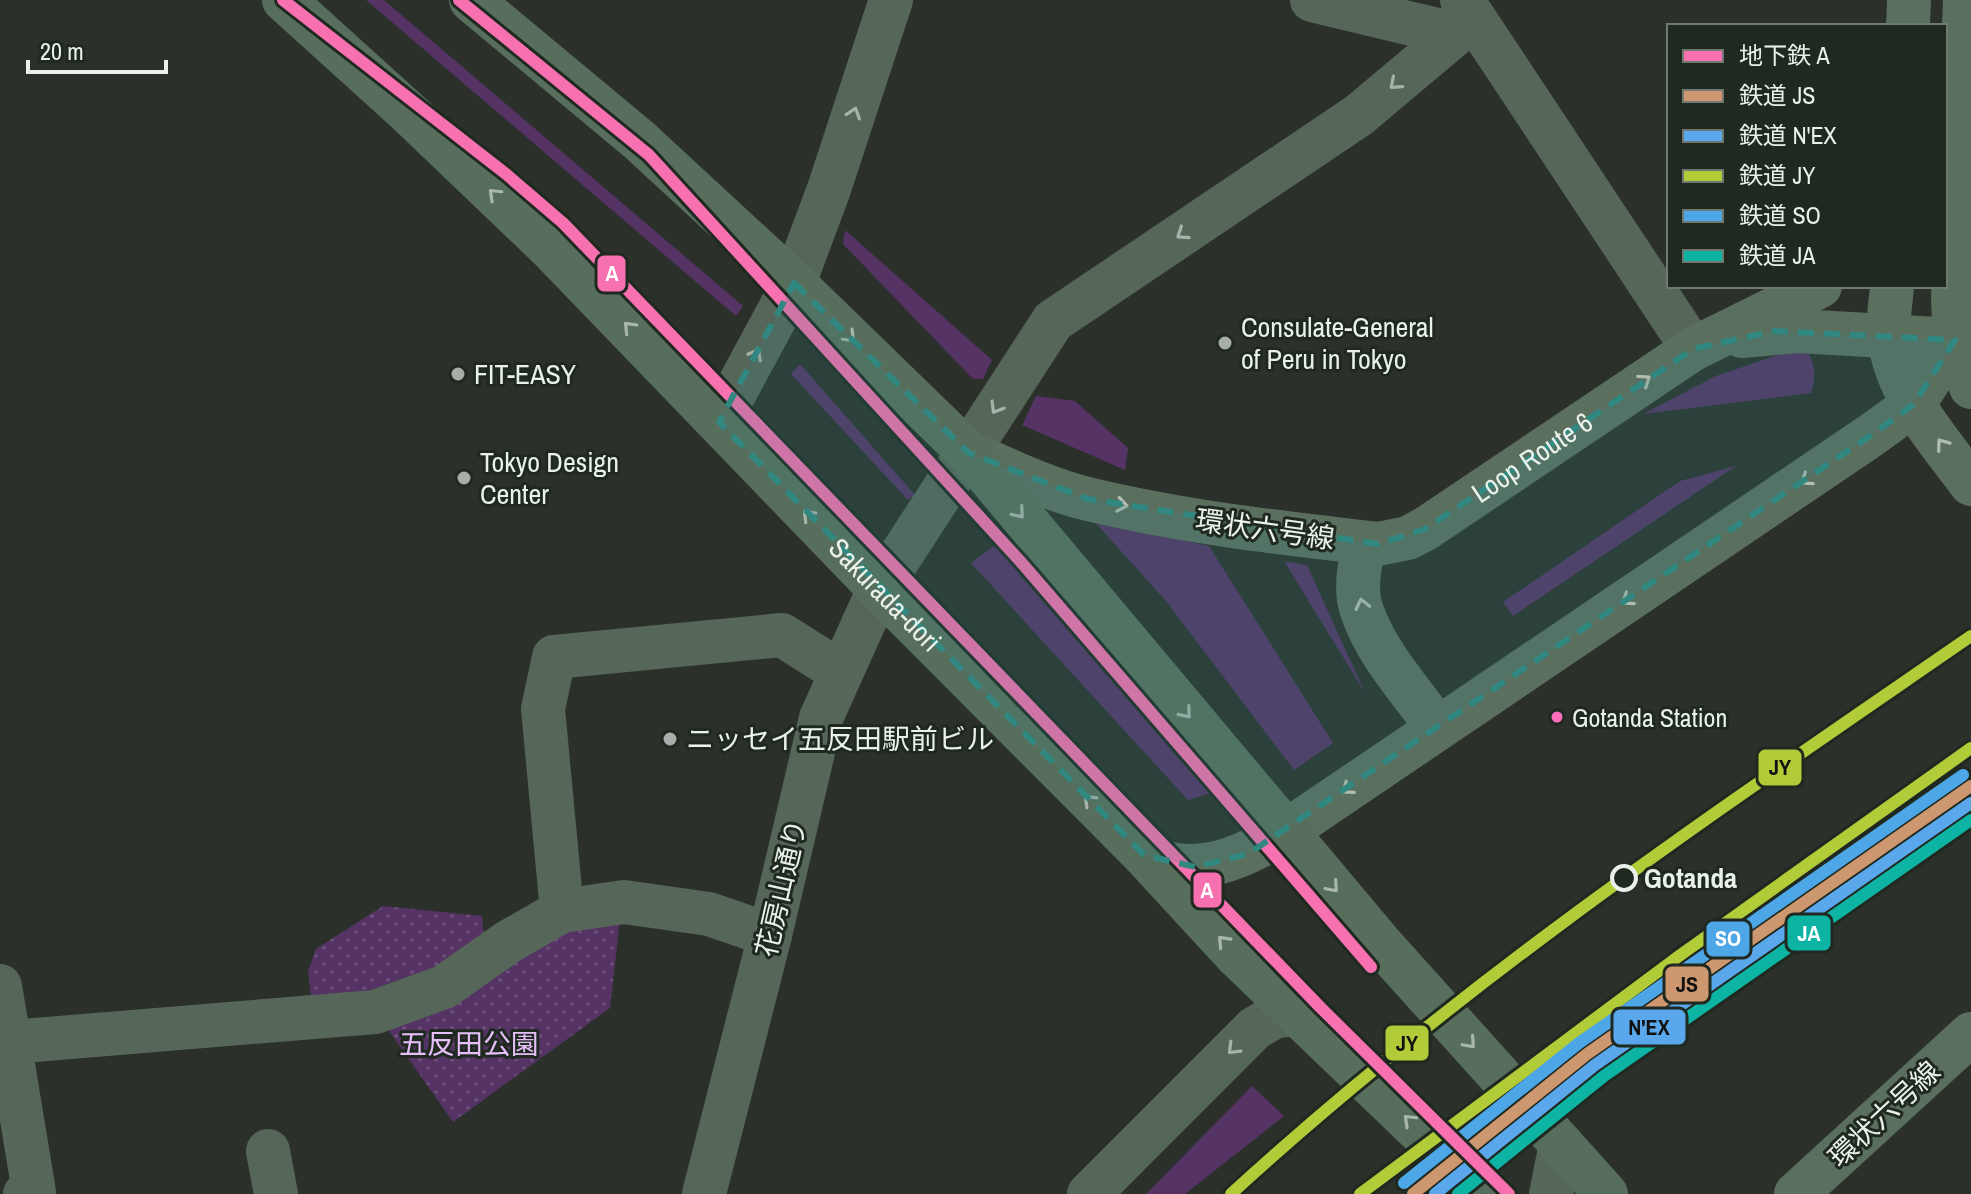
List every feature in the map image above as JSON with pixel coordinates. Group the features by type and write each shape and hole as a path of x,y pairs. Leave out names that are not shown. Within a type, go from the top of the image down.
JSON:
{"highway":[{"name":"Sakurada-dori","path":"284,0 410,114 550,248 879,589 1144,855 1238,957 1485,1194"},
{"path":"471,0 639,140 794,283 969,453 1285,832 1606,1194"}],"main road":[{"path":"1908,24 1909,0"},
{"path":"1965,0 1966,126 1955,340 1971,387"},
{"name":"Loop Route 6","path":"1364,543 1394,542 1425,529 1693,349 1816,288"},
{"path":"1892,288 1889,334 1898,373 1913,405 1971,484"},
{"name":"Loop Route 6","path":"1693,349 1774,331 1889,334 1955,340"},
{"path":"1826,332 1856,351 1873,381 1879,419 1870,436"},
{"path":"1144,855 1173,866 1216,865 1248,854 1285,832 1913,405 1955,340"},
{"name":"環状六号線","path":"969,453 1032,481 1088,499 1251,529 1364,543 1358,589 1361,610 1389,658 1437,727"},
{"name":"環状六号線","path":"1796,1194 1971,1034"}],"street":[{"path":"719,422 794,283 829,189 891,0"},
{"path":"1312,0 1463,18 1693,349"},
{"name":"花房山通り","path":"704,1194 821,718 839,671 879,589 1053,321 1359,115 1463,18"},
{"path":"562,911 543,709 554,657 782,635 839,671"},
{"path":"10,1042 375,1012 444,987 508,942 562,911 624,902 709,914 770,935"},
{"path":"0,986 31,1193"},
{"path":"1089,1194 1255,1028 1276,1016 1299,1014"},
{"path":"1551,1194 1561,1144"},
{"path":"268,1151 276,1194"}],"highlighted area":[{"path":"794,283 969,453 1088,499 1378,544 1425,529 1693,349 1774,331 1955,340 1913,405 1870,436 1248,854 1195,867 1144,855 719,422"}],"green space":[{"path":"366,0 384,0 743,306 736,316"},
{"path":"845,230 992,360 983,379 973,379 843,244"},
{"path":"1804,346 1814,368 1811,393 1643,414 1716,376"},
{"path":"800,364 915,495 908,500 791,374"},
{"path":"1036,396 1075,401 1128,448 1125,470 1022,425"},
{"path":"1736,466 1513,616 1503,602 1680,481"},
{"path":"1092,519 1209,546 1333,743 1294,770 1166,601"},
{"path":"1002,540 1211,793 1188,800 971,563"},
{"path":"1284,561 1307,565 1365,693"},
{"path":"383,906 482,916 485,949 313,1011 308,971 316,949"},
{"name":"五反田公園","path":"621,909 610,1008 453,1122 380,1018 511,949"},
{"path":"1252,1086 1284,1116 1185,1194 1146,1194"}],"metro line":[{"name":"A","path":"283,0 506,174 563,223 1320,1007 1509,1194"},
{"name":"A","path":"459,0 649,155 1020,561 1371,967"}],"rail line":[{"name":"JY","path":"1231,1194 1319,1116 1499,971 1779,768 1971,636"},
{"name":"JY","path":"1360,1194 1679,956 1971,748"},
{"name":"SO","path":"1404,1183 1579,1043 1963,775"},
{"name":"JS","path":"1413,1194 1587,1054 1971,786"},
{"name":"N'EX","path":"1435,1194 1595,1065 1971,803"},
{"name":"JA","path":"1458,1194 1604,1076 1971,820"}],"place":[{"name":"Consulate-General of Peru in Tokyo","path":"1225,343"},
{"name":"FIT-EASY","path":"458,374"},
{"name":"Tokyo Design Center","path":"464,478"},
{"name":"Gotanda Station","path":"1557,717"},
{"name":"ニッセイ五反田駅前ビル","path":"670,739"},
{"name":"Gotanda","path":"1624,878"}]}
